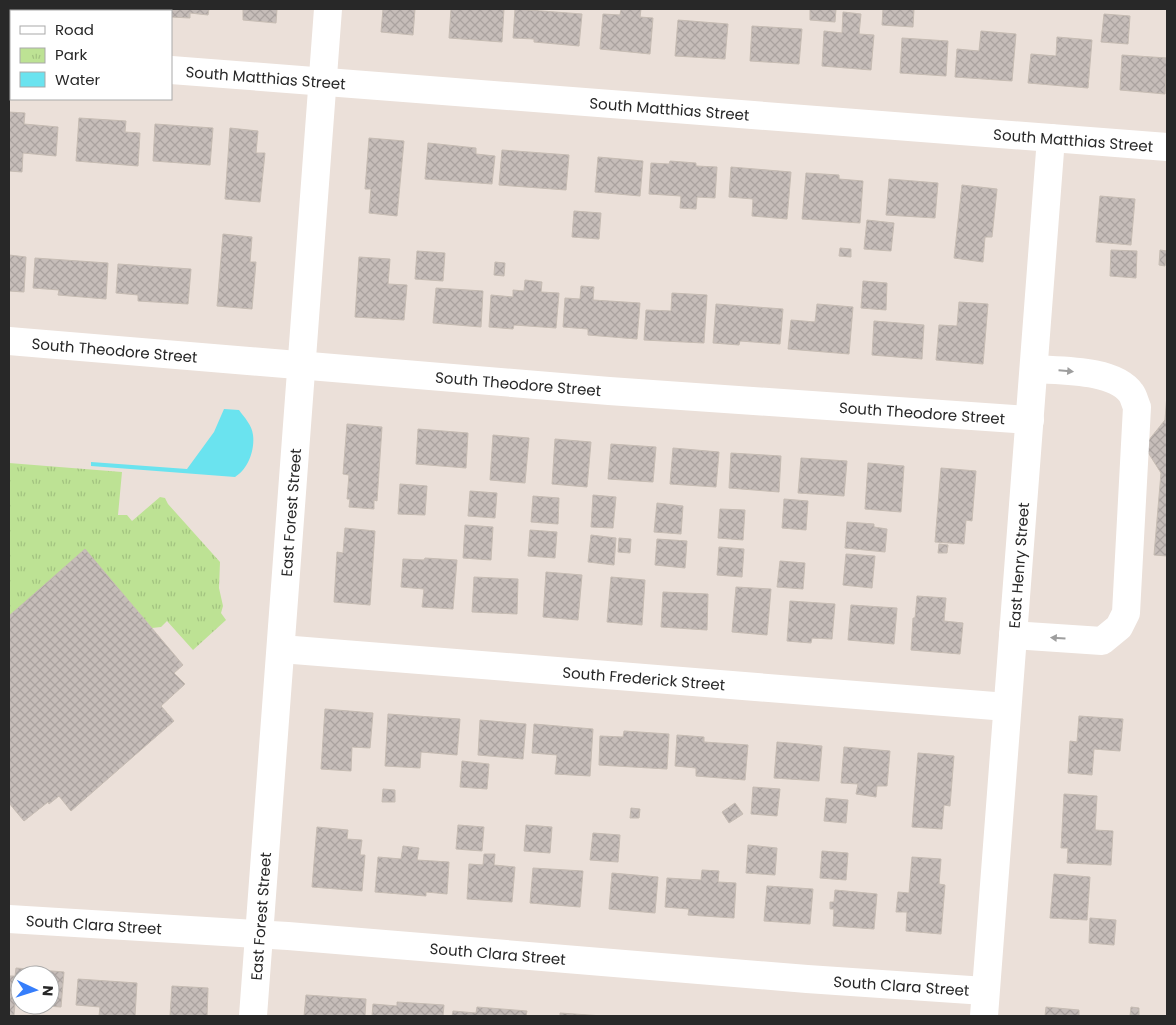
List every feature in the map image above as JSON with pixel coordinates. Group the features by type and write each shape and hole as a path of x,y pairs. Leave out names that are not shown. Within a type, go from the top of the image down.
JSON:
{"street":[{"name":"East Forest Street","path":"253,1016 328,9"},
{"name":"South Matthias Street","path":"172,70 1167,147"},
{"name":"East Henry Street","path":"985,1004 1051,138"},
{"name":"South Theodore Street","path":"9,341 619,392 1030,420"},
{"path":"1013,635 1102,641 1119,626 1126,613 1137,408 1131,392 1118,381 1098,374 1034,368"},
{"name":"South Frederick Street","path":"281,650 1007,707"},
{"name":"South Clara Street","path":"9,919 260,935 797,978 985,1004"}],"green space":[{"path":"9,463 122,472 118,515 127,515 132,521 160,497 165,498 168,504 220,562 219,588 223,606 221,613 226,620 193,650 167,621 161,627 152,628 85,550 9,616"}],"water":[{"path":"224,409 239,410 253,435 250,459 240,474 235,477 91,466 91,462 187,469 214,432"}],"building":[{"path":"209,9 208,15 190,13 190,18 172,17 172,10 155,10"},
{"path":"243,9 277,9 276,23 243,20"},
{"path":"383,9 415,9 413,35 381,32"},
{"path":"451,9 504,9 502,42 449,38"},
{"path":"515,9 582,14 579,46 534,42 534,39 513,38"},
{"path":"621,9 641,9 640,17 653,18 650,54 600,49 603,14 620,15"},
{"path":"810,9 836,9 835,22 810,20"},
{"path":"883,9 914,9 913,27 882,25"},
{"path":"843,12 861,14 859,34 874,35 871,70 822,66 824,31 842,33"},
{"path":"1104,14 1130,16 1128,44 1101,42"},
{"path":"678,20 728,24 725,59 675,56"},
{"path":"752,26 802,29 799,64 750,61"},
{"path":"981,31 1016,34 1012,81 955,77 957,49 979,51"},
{"path":"1057,37 1092,40 1088,88 1028,83 1031,54 1056,56"},
{"path":"902,38 948,41 946,76 900,73"},
{"path":"1122,55 1167,58 1165,94 1120,90"},
{"path":"9,112 25,113 24,124 58,127 56,156 23,153 22,172 9,171"},
{"path":"79,118 126,121 125,132 140,133 138,166 76,161"},
{"path":"155,124 213,128 210,165 153,161"},
{"path":"230,128 258,131 256,153 265,153 260,202 225,199"},
{"path":"369,138 404,141 397,216 369,213 371,189 365,189"},
{"path":"428,143 476,148 476,154 495,156 492,184 425,179"},
{"path":"502,150 569,155 566,190 499,185"},
{"path":"598,157 643,161 640,196 595,192"},
{"path":"670,161 696,163 696,166 717,167 715,198 697,197 696,209 680,208 681,196 649,194 651,163 669,164"},
{"path":"731,167 791,172 787,219 752,216 753,199 729,197"},
{"path":"806,173 839,175 839,179 863,181 860,223 802,219"},
{"path":"889,179 938,183 935,218 886,215"},
{"path":"962,185 997,189 992,237 985,237 983,262 954,258"},
{"path":"1100,196 1135,199 1131,245 1096,242"},
{"path":"574,211 601,213 599,239 572,237"},
{"path":"867,220 894,223 891,251 864,249"},
{"path":"223,234 252,237 250,262 256,262 252,309 217,306"},
{"path":"840,248 851,249 851,257 839,256"},
{"path":"1111,250 1137,251 1136,278 1110,276"},
{"path":"1160,250 1167,251 1165,266 1159,265"},
{"path":"417,251 445,253 443,281 415,279"},
{"path":"9,255 26,257 24,292 9,291"},
{"path":"359,257 390,259 388,284 407,285 404,320 355,317"},
{"path":"35,258 108,263 106,299 58,295 59,290 33,288"},
{"path":"495,262 505,263 504,276 494,275"},
{"path":"118,264 191,269 188,304 138,301 138,295 116,293"},
{"path":"525,280 542,282 541,292 559,293 556,328 514,325 513,329 489,327 491,295 513,297 513,290 524,291"},
{"path":"863,281 887,283 886,310 861,308"},
{"path":"581,286 594,287 593,300 640,303 637,339 588,335 588,329 563,327 565,298 580,299"},
{"path":"436,288 483,291 481,327 433,323"},
{"path":"672,293 707,295 704,343 644,340 646,310 671,311"},
{"path":"959,302 988,304 983,364 936,360 939,325 957,326"},
{"path":"716,304 783,309 780,344 740,341 739,345 713,343"},
{"path":"817,304 853,307 849,354 788,349 791,320 815,322"},
{"path":"874,321 924,325 922,359 872,355"},
{"path":"1167,394 1167,556 1154,555 1161,473 1144,446 1165,420"},
{"path":"347,424 382,427 377,501 374,500 374,509 349,507 350,499 347,499 349,475 343,474"},
{"path":"418,429 468,433 466,468 416,464"},
{"path":"493,435 529,438 525,483 490,480"},
{"path":"555,439 591,442 587,487 552,484"},
{"path":"611,444 656,447 653,482 608,479"},
{"path":"673,448 719,452 716,487 670,484"},
{"path":"731,453 781,456 779,492 729,488"},
{"path":"801,458 847,461 844,496 798,493"},
{"path":"868,463 904,466 901,512 865,509"},
{"path":"941,468 976,471 972,521 966,520 964,544 935,542"},
{"path":"400,484 427,486 425,515 398,514"},
{"path":"470,491 497,493 495,518 468,516"},
{"path":"593,495 616,497 613,528 591,527"},
{"path":"533,496 559,498 558,524 531,522"},
{"path":"784,499 808,501 806,530 782,528"},
{"path":"657,503 683,506 681,534 654,532"},
{"path":"720,509 745,510 743,540 718,538"},
{"path":"847,522 874,524 874,527 887,529 885,552 845,548"},
{"path":"465,525 493,527 491,560 463,558"},
{"path":"345,528 375,531 370,605 334,602 337,552 343,553"},
{"path":"530,530 557,532 555,558 528,556"},
{"path":"591,535 616,538 614,565 588,562"},
{"path":"619,538 631,539 630,553 618,552"},
{"path":"657,539 687,541 685,568 655,565"},
{"path":"939,544 948,545 947,553 938,553"},
{"path":"719,547 744,549 742,577 717,575"},
{"path":"85,549 183,665 174,673 185,684 161,706 174,721 71,811 59,796 49,804 48,802 24,821 9,803 9,616"},
{"path":"846,554 875,556 872,588 843,585"},
{"path":"425,558 457,560 453,609 422,607 424,589 401,587 403,559 424,560"},
{"path":"780,561 805,563 803,589 777,587"},
{"path":"546,572 582,575 578,620 543,617"},
{"path":"474,577 518,579 517,614 472,612"},
{"path":"611,577 645,580 642,625 607,622"},
{"path":"736,587 771,589 767,635 732,632"},
{"path":"663,592 708,594 707,630 661,627"},
{"path":"917,596 946,598 944,621 963,623 960,654 911,650 913,618 915,618"},
{"path":"790,601 835,604 832,639 812,638 811,643 787,641"},
{"path":"851,605 897,608 894,644 848,640"},
{"path":"325,709 373,713 370,748 352,747 351,771 321,769"},
{"path":"388,714 460,719 457,755 421,752 420,768 385,766"},
{"path":"1079,716 1123,719 1120,751 1094,749 1092,775 1068,773 1070,741 1077,742"},
{"path":"480,720 526,724 523,759 478,755"},
{"path":"534,724 593,729 590,776 555,774 557,755 532,753"},
{"path":"624,731 669,734 667,769 599,765 600,736 623,737"},
{"path":"677,735 704,737 704,742 748,745 745,780 696,776 696,768 675,766"},
{"path":"777,742 822,746 819,781 774,778"},
{"path":"844,747 890,751 887,786 877,786 876,797 856,794 858,784 841,783"},
{"path":"918,753 954,756 950,806 944,805 942,829 912,827"},
{"path":"462,761 489,764 487,789 460,787"},
{"path":"753,787 780,789 777,816 751,814"},
{"path":"383,789 395,790 395,802 382,802"},
{"path":"1064,794 1097,796 1095,830 1113,831 1111,865 1067,863 1068,848 1061,848"},
{"path":"826,798 848,800 846,823 824,821"},
{"path":"735,803 743,814 729,823 722,812"},
{"path":"631,808 640,809 639,818 630,818"},
{"path":"458,825 484,827 482,851 456,849"},
{"path":"526,825 552,827 550,853 524,851"},
{"path":"317,827 348,830 347,839 362,840 360,855 365,855 362,891 312,887"},
{"path":"593,833 620,835 618,862 590,860"},
{"path":"748,845 777,848 775,875 746,873"},
{"path":"403,846 419,848 417,860 449,862 447,894 426,892 426,896 375,892 378,857 401,859"},
{"path":"822,851 848,853 846,880 820,878"},
{"path":"484,854 495,854 494,865 515,867 512,902 467,899 469,864 483,865"},
{"path":"912,857 941,859 939,884 945,885 941,934 906,931 907,912 896,912 898,892 909,893"},
{"path":"533,868 583,871 580,907 530,903"},
{"path":"702,870 719,871 718,882 736,883 734,918 688,915 689,909 665,907 667,878 701,880"},
{"path":"612,873 658,877 655,913 609,909"},
{"path":"1054,874 1090,877 1087,920 1050,918"},
{"path":"767,886 813,889 810,924 764,921"},
{"path":"835,890 877,894 874,929 833,926 834,909 830,909 830,902 834,902"},
{"path":"1090,918 1116,920 1114,945 1089,943"},
{"path":"60,972 64,972 60,1007"},
{"path":"10,976 10,1015 9,1015"},
{"path":"78,979 137,983 135,1016 99,1016 100,1007 76,1005"},
{"path":"172,986 208,988 207,1016 170,1016"},
{"path":"306,995 366,999 365,1016 304,1016"},
{"path":"397,1002 444,1005 443,1016 372,1016 373,1004 397,1006"},
{"path":"477,1007 527,1011 526,1016 452,1016 453,1011 476,1013"},
{"path":"1046,1007 1079,1010 1079,1016 1045,1016"},
{"path":"1131,1007 1139,1008 1139,1016 1130,1016"},
{"path":"560,1013 603,1016 560,1016"}]}
